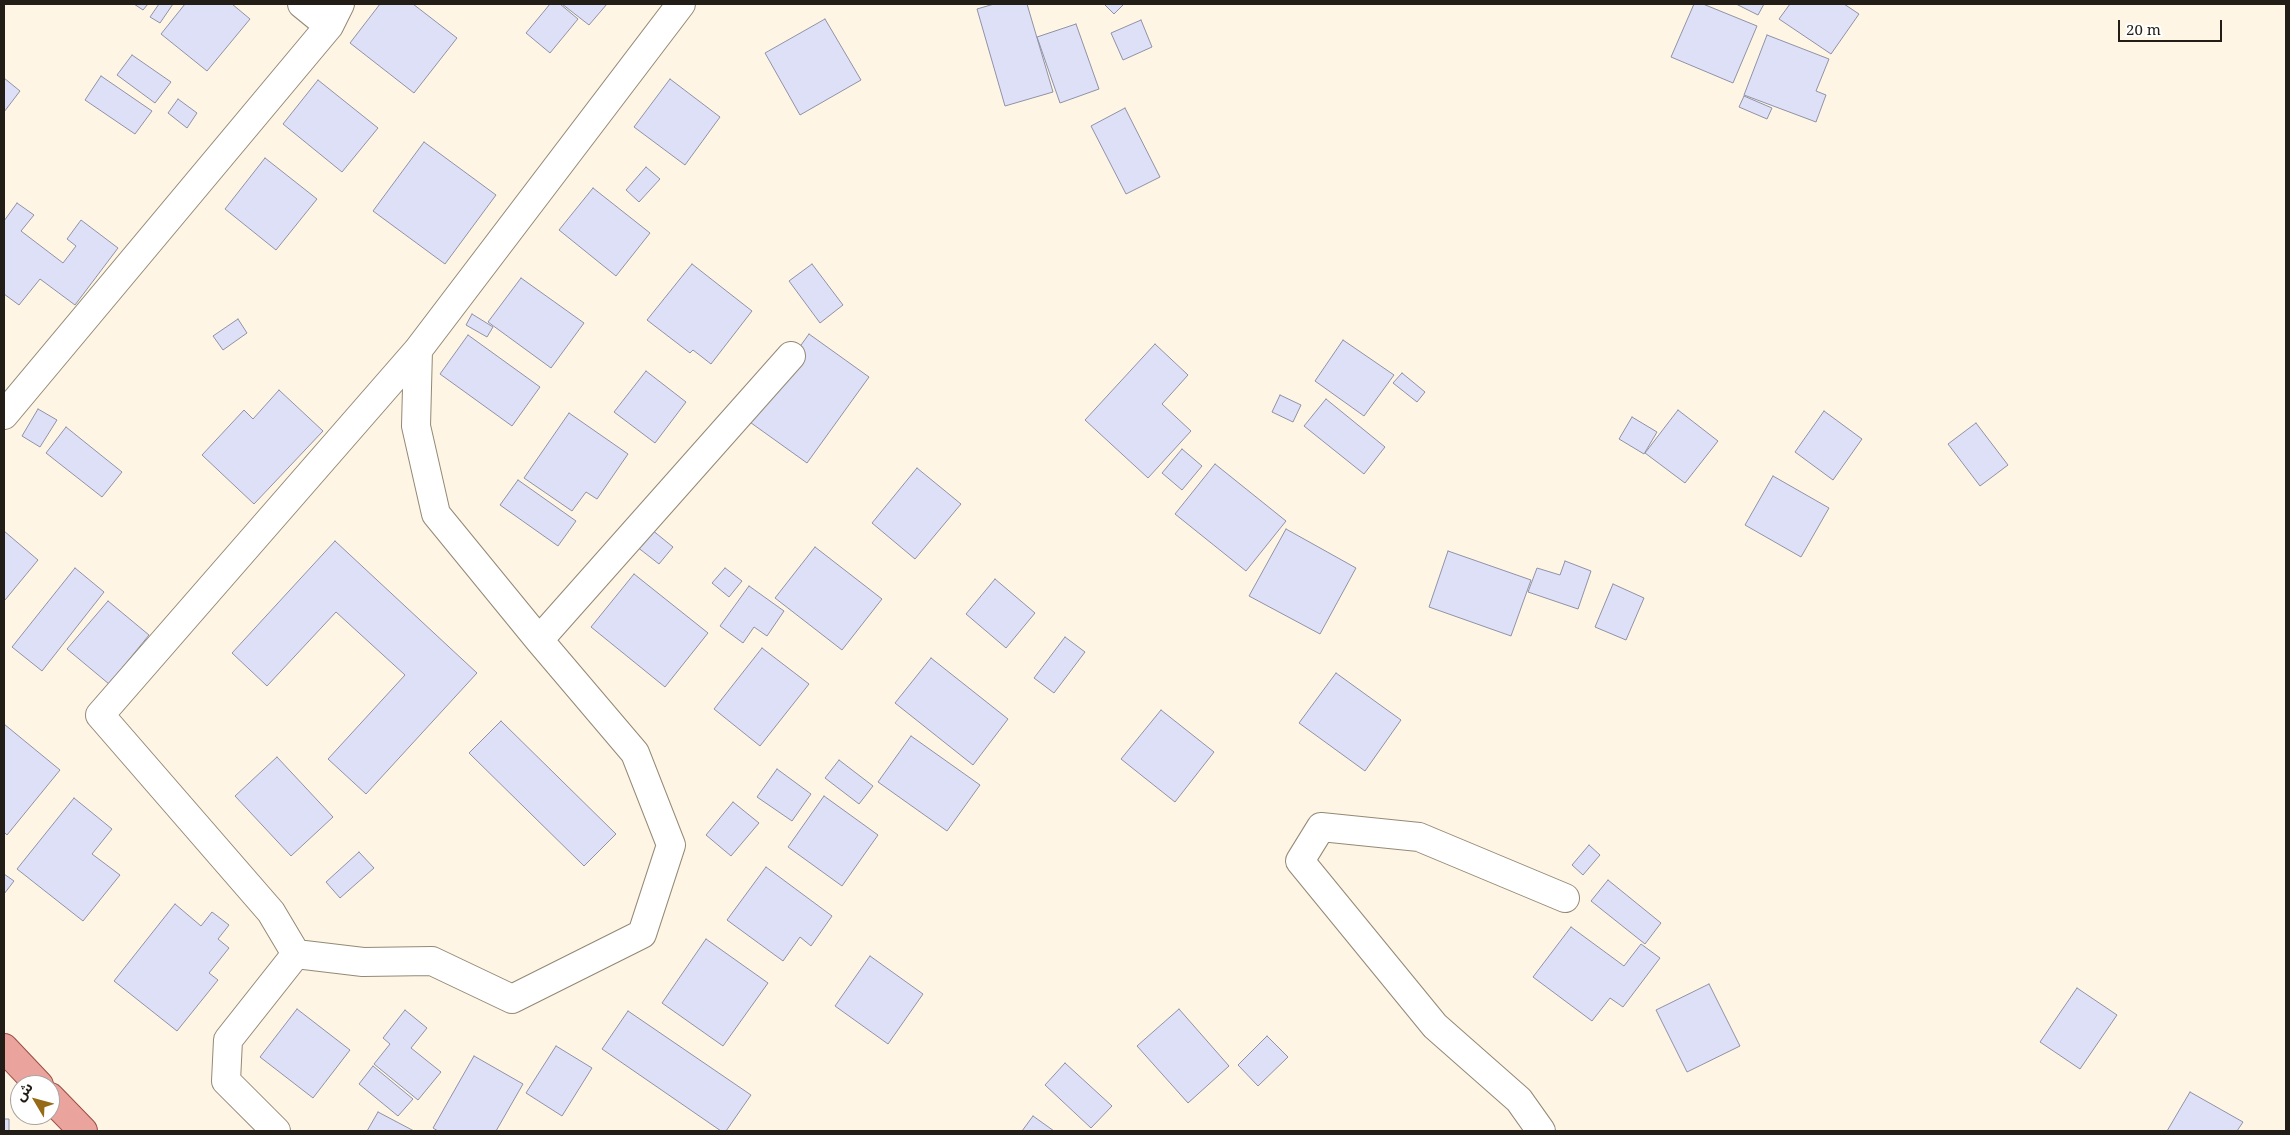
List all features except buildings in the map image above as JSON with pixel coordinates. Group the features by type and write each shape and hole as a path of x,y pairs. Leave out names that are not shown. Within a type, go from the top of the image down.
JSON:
{"main road":[{"path":"4,1048 30,1075"},
{"path":"60,1107 83,1131"}],"street":[{"path":"4,415 334,15 302,4"},
{"path":"296,954 271,912 100,715 418,350 681,4"},
{"path":"296,954 363,962 432,961 512,999 642,934 671,845 635,753 436,514 416,426 418,350"},
{"path":"539,640 791,356"},
{"path":"1541,1131 1519,1100 1435,1026 1300,861 1321,827 1419,837 1566,898"},
{"path":"276,1131 226,1081 228,1040 296,954"}]}
